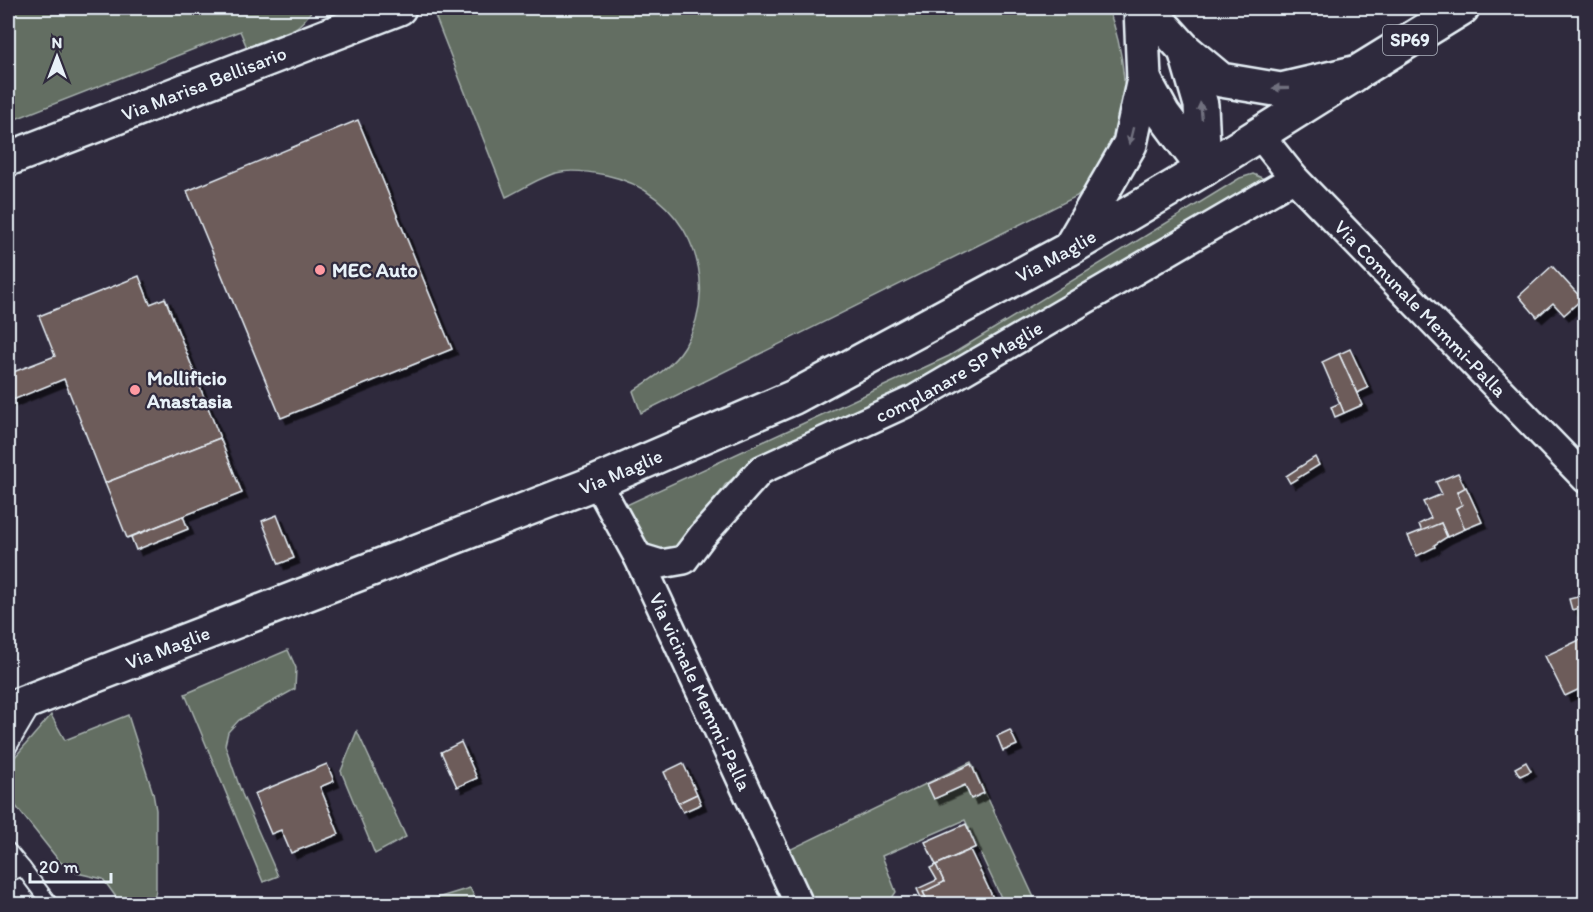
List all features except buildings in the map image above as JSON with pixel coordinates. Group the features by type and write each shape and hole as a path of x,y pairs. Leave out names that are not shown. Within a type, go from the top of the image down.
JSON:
{"street":[{"name":"Via Marisa Bellisario","path":"8,159 399,8"},
{"path":"1069,249 1130,144 1144,79 1141,8"},
{"path":"1147,8 1185,50 1221,80 1281,90 1358,72"},
{"name":"SP69","path":"1204,169 1461,8"},
{"path":"1185,50 1201,105 1204,169"},
{"path":"1144,79 1163,114 1204,169"},
{"name":"Via Comunale Memmi-Palla","path":"1259,135 1294,178 1586,479"},
{"name":"Via Maglie","path":"8,709 597,482 794,397 1069,249 1204,169"},
{"name":"complanare SP Maglie","path":"638,557 661,564 684,560 702,536 761,470 915,399 1294,178"},
{"name":"Via vicinale Memmi-Palla","path":"597,482 638,557 799,904"}],"lane":[{"path":"8,749 38,697"},
{"path":"8,850 50,904"},
{"path":"8,874 23,868"}],"green space":[{"path":"8,8 313,8 301,24 293,30 248,50 240,31 8,122"},
{"path":"432,8 1108,8 1118,40 1124,76 1124,112 1116,145 1094,179 1077,196 641,413 633,391 655,377 674,360 685,346 696,319 700,292 698,265 689,240 675,218 656,199 633,184 606,175 574,171 556,173 506,197"},
{"path":"1253,174 1269,181 939,373 750,464 725,485 684,550 674,553 646,547 622,507 949,356 1240,178"},
{"path":"288,650 296,668 295,689 239,720 228,732 225,745 242,794 278,876 263,882 185,694"},
{"path":"51,715 65,740 128,715 153,793 156,810 156,890 153,904 121,904 103,879 77,873 60,862 15,805 8,787 8,765"},
{"path":"357,731 406,837 375,854 341,771"},
{"path":"971,762 1037,904 1004,904 965,820 882,856 896,892 888,904 806,904 783,853"},
{"path":"470,888 478,904 436,904 434,899"}],"place":[{"name":"MEC Auto","path":"320,270"},
{"name":"Mollificio Anastasia","path":"135,390"}]}
